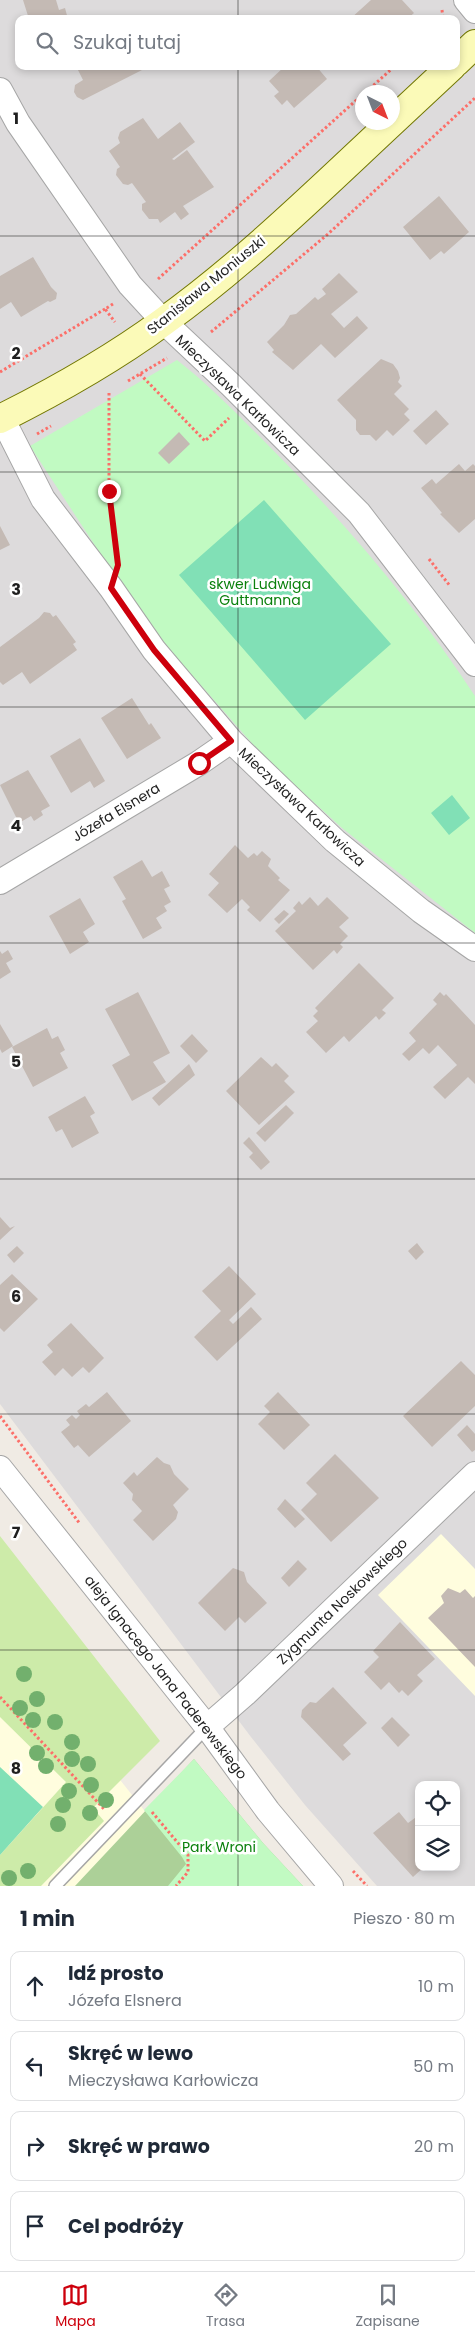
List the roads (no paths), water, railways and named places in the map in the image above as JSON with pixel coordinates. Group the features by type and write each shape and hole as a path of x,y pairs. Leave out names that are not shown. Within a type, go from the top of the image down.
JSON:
{"street":[{"path":"466,0 475,11"},
{"path":"460,58 475,44"},
{"name":"Stanisława Moniuszki","path":"400,115 448,70"},
{"name":"Mieczysława Karłowicza","path":"0,90 18,123 121,273 164,322 247,401 359,513 475,664"},
{"name":"Stanisława Moniuszki","path":"1,418 124,349 164,322 194,299 303,206 384,130"},
{"name":"Mieczysława Karłowicza","path":"1,418 43,499 111,588 154,650 231,741 335,841 421,911 475,949"},
{"name":"Józefa Elsnera","path":"0,882 199,763 231,741"},
{"name":"aleja Ignacego Jana Paderewskiego","path":"0,1468 207,1727 268,1810 331,1886"},
{"name":"Zygmunta Noskowskiego","path":"207,1727 245,1694 475,1474"}],"lane":[{"path":"55,1886 207,1727"}],"park label":[{"name":"skwer Ludwiga Guttmanna","path":"260,592"},
{"name":"Park Wroni","path":"219,1847"}]}
